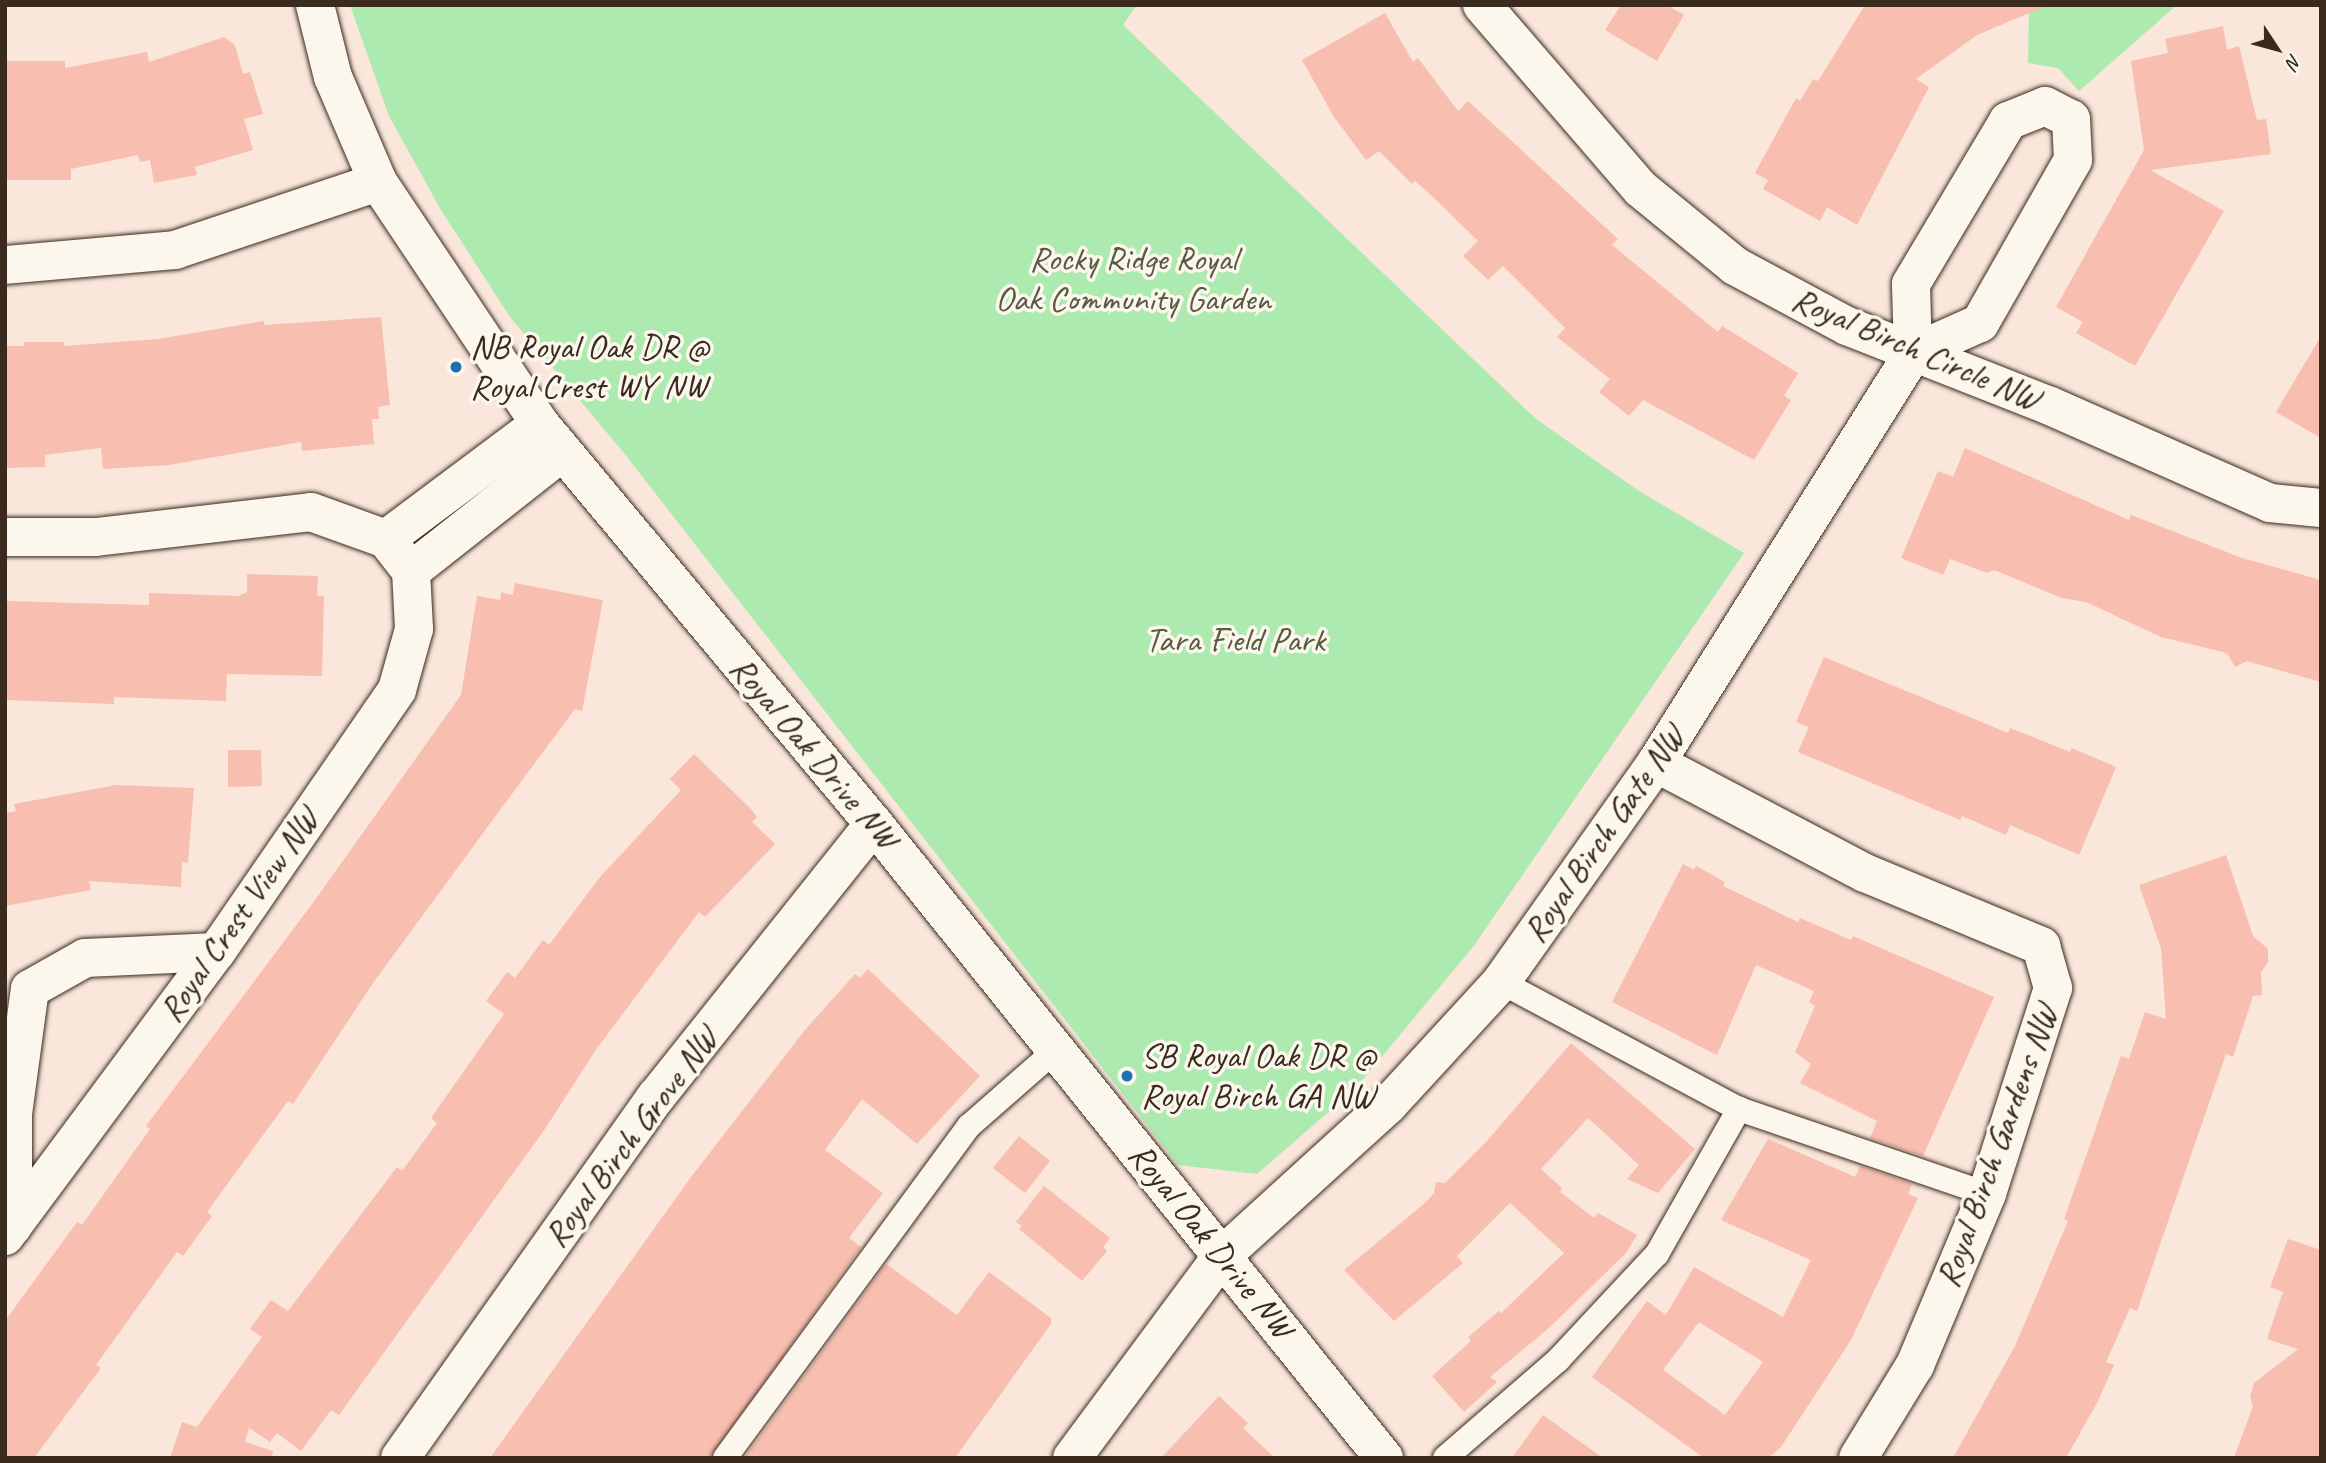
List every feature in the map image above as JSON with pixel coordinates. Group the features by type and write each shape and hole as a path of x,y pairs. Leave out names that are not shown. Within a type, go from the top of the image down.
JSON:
{"street":[{"name":"Royal Oak Drive NW","path":"315,5 333,77 378,182 551,438 874,824 1384,1458"},
{"name":"Royal Birch Circle NW","path":"1482,5 1641,189 1735,266 1847,326 2048,405 2270,503 2321,508"},
{"path":"2045,106 2071,119 2073,160 1980,323 1913,353 1911,284 2008,121 2045,106"},
{"path":"5,265 176,250 378,182"},
{"name":"Royal Birch Gate NW","path":"1072,1458 1223,1255 1388,1105 1501,982 1656,763 1913,353"},
{"path":"386,538 551,438"},
{"path":"5,537 96,537 311,512 386,538 411,571 551,438"},
{"name":"Royal Crest View NW","path":"9,1231 216,952 397,690 414,629 411,571"},
{"name":"Royal Birch Gardens NW","path":"1656,763 1865,873 2040,946 2053,988 1987,1194 1915,1365 1858,1458"},
{"name":"Royal Birch Grove NW","path":"400,1458 656,1097 874,824"},
{"path":"9,1231 13,1114 30,989 85,958 216,952"}],"lane":[{"path":"1501,982 1738,1109 1987,1194"},
{"path":"725,1458 969,1126 1056,1049"},
{"path":"1445,1458 1558,1360 1657,1254 1738,1109"}],"green space":[{"name":"Tara Field Park","path":"350,5 1137,5 1123,25 1536,419 1639,491 1744,553 1473,947 1356,1088 1257,1174 1178,1165 624,453 510,317 441,210 389,116"},
{"path":"2029,5 2177,5 2079,91 2058,68 2028,63"}],"building":[{"path":"1621,5 1667,5 1684,15 1657,61 1605,30"},
{"path":"1865,5 2046,6 1977,35 1916,79 1929,87 1857,225 1827,207 1820,221 1763,189 1768,180 1755,173 1796,98 1800,101 1813,79 1818,81"},
{"path":"1385,13 1413,62 1418,58 1458,111 1468,101 1618,239 1612,245 1718,332 1722,326 1798,373 1784,396 1791,400 1754,460 1643,400 1629,416 1599,392 1610,379 1557,337 1565,328 1503,266 1488,280 1463,256 1478,241 1431,195 1415,181 1412,184 1379,151 1366,160 1334,117 1302,60"},
{"path":"2223,26 2227,50 2239,46 2257,120 2266,119 2271,154 2150,170 2224,211 2135,366 2076,333 2083,322 2056,307 2144,150 2131,61 2168,53 2165,39"},
{"path":"224,37 235,45 243,74 250,72 263,114 244,119 253,150 195,167 197,175 154,183 150,160 140,162 138,155 71,169 71,180 5,180 5,61 65,61 65,68 147,52 149,62"},
{"path":"381,317 390,405 378,407 379,419 372,419 374,444 302,451 301,442 169,465 103,469 101,448 45,455 45,467 5,468 5,346 24,346 24,342 64,342 64,346 158,339 264,321 264,325"},
{"path":"2321,336 2321,438 2276,412"},
{"path":"1965,448 2129,520 2131,515 2242,558 2321,580 2321,682 2247,661 2235,667 2227,653 2161,637 2086,602 2062,598 1994,570 1987,573 1950,559 1943,575 1901,558 1938,471 1953,477"},
{"path":"247,574 318,576 317,596 324,596 322,676 227,674 226,701 114,697 114,704 5,700 5,601 149,605 149,593 239,596 247,592"},
{"path":"515,583 603,600 582,711 575,709 373,983 293,1104 288,1101 207,1212 212,1216 183,1256 177,1252 96,1365 101,1368 34,1458 5,1458 5,1321 77,1222 82,1225 150,1129 146,1126 315,900 461,695 477,596 500,600 501,592 513,595"},
{"path":"1824,657 2008,733 2010,728 2070,752 2072,748 2116,767 2079,855 2010,825 2006,835 1962,816 1960,820 1798,752 1809,727 1796,722"},
{"path":"228,750 261,750 262,786 228,787"},
{"path":"694,754 750,808 757,817 752,822 775,844 705,917 699,912 595,1051 545,1129 339,1415 331,1410 301,1451 277,1433 270,1442 249,1428 245,1442 273,1451 272,1458 170,1458 182,1422 197,1427 262,1337 250,1329 271,1300 288,1311 397,1167 402,1171 437,1123 431,1118 504,1014 486,1001 507,972 515,978 543,940 549,945 600,877 681,790 670,779"},
{"path":"116,785 194,788 188,863 182,862 181,887 89,881 91,890 5,906 5,813 16,811 14,804"},
{"path":"2226,855 2253,936 2268,949 2268,962 2261,972 2262,995 2253,996 2233,1057 2226,1054 2137,1311 2130,1308 2106,1362 2114,1365 2098,1401 2066,1458 1953,1458 2015,1346 2068,1221 2064,1219 2121,1056 2129,1059 2145,1012 2166,1019 2161,948 2139,885"},
{"path":"1683,864 1694,870 1696,866 1725,882 1723,886 1798,922 1800,918 1851,940 1853,936 1994,997 1923,1156 1870,1138 1877,1121 1800,1083 1811,1064 1795,1052 1815,1006 1809,1002 1814,991 1756,965 1717,1055 1612,1002"},
{"path":"868,969 980,1076 917,1144 862,1099 825,1150 883,1193 849,1238 861,1247 710,1458 490,1458 691,1177 805,1030 855,974 860,978"},
{"path":"1571,1043 1695,1149 1658,1193 1627,1179 1639,1165 1588,1118 1541,1169 1562,1188 1560,1192 1594,1218 1598,1213 1637,1235 1625,1254 1550,1327 1490,1377 1497,1382 1464,1412 1432,1376 1471,1341 1468,1337 1499,1311 1501,1313 1564,1253 1510,1203 1457,1256 1463,1263 1394,1321 1344,1270 1425,1203 1434,1193 1436,1182 1445,1183 1486,1142"},
{"path":"1019,1136 1050,1161 1025,1193 993,1168"},
{"path":"1768,1139 1855,1177 1860,1166 1912,1184 1908,1194 1918,1198 1851,1340 1781,1447 1768,1458 1704,1458 1592,1377 1647,1301 1666,1315 1694,1267 1783,1317 1811,1260 1721,1220","holes":["1699,1322 1763,1362 1725,1415 1663,1370"]},
{"path":"1044,1186 1110,1238 1103,1247 1107,1251 1082,1281 1019,1229 1022,1226 1016,1222"},
{"path":"2288,1239 2321,1250 2321,1458 2234,1458 2253,1406 2250,1397 2254,1383 2298,1349 2267,1339 2283,1292 2270,1287"},
{"path":"886,1264 957,1315 989,1272 1051,1318 1051,1324 955,1458 744,1458"},
{"path":"1219,1396 1248,1423 1243,1428 1275,1458 1161,1458"},
{"path":"1543,1415 1603,1458 1512,1458"}],"place":[{"name":"NB Royal Oak DR @ Royal Crest WY NW","path":"456,367"},
{"name":"SB Royal Oak DR @ Royal Birch GA NW","path":"1127,1076"}],"park label":[{"name":"Rocky Ridge Royal Oak Community Garden","path":"1133,279"}]}
